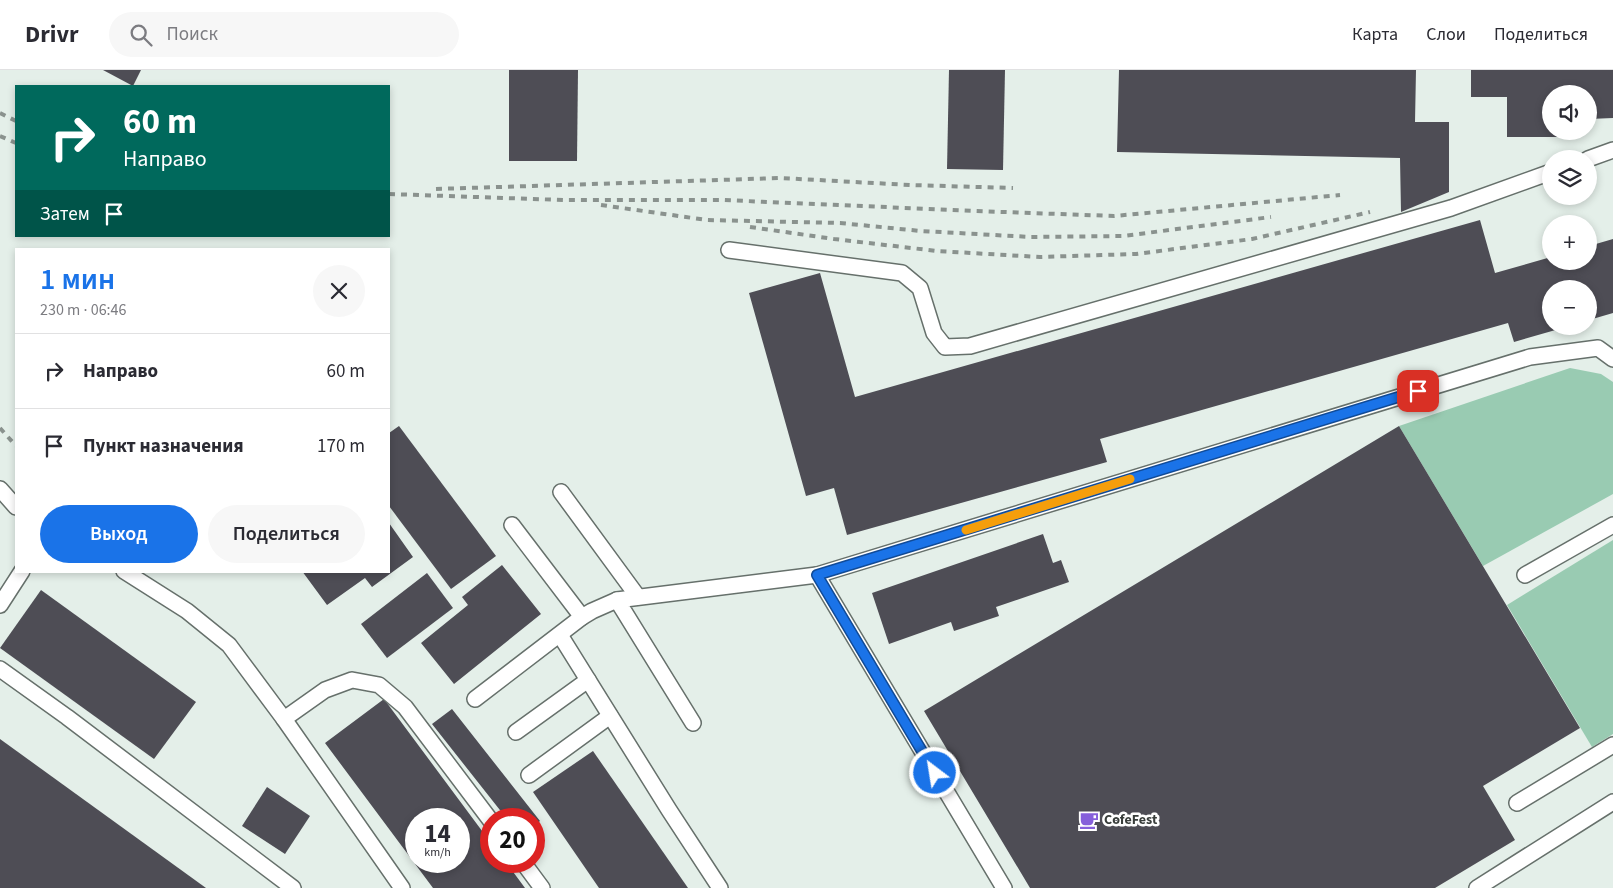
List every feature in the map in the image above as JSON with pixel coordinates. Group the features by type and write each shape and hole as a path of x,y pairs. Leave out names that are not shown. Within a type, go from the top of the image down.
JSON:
{"lane":[{"path":"1597,156 1613,150"},
{"path":"729,250 902,273 920,288 934,333 945,347 970,346 1451,208 1542,175"},
{"path":"475,699 582,617 617,600 817,575 1530,357 1598,348 1613,358"},
{"path":"0,488 15,506"},
{"path":"561,492 638,597"},
{"path":"512,525 582,617"},
{"path":"1525,575 1613,525"},
{"path":"0,605 21,573"},
{"path":"127,573 187,610 228,645 284,719 402,888"},
{"path":"817,575 1004,888"},
{"path":"617,600 693,723"},
{"path":"560,635 720,888"},
{"path":"0,669 67,717 293,888"},
{"path":"284,719 325,690 352,680 379,686 405,707 481,808"},
{"path":"516,732 588,680"},
{"path":"529,775 610,716"},
{"path":"1517,803 1613,746"},
{"path":"1477,888 1613,802"},
{"path":"531,873 542,888"}],"green space":[{"path":"1570,368 1601,374 1613,382 1613,494 1483,566 1399,426"},
{"path":"1613,540 1613,734 1592,747 1507,605"}],"building":[{"path":"103,70 141,70 134,85"},
{"path":"509,70 578,70 577,161 509,161"},
{"path":"949,70 1005,70 1003,170 947,169"},
{"path":"1119,70 1416,70 1415,122 1449,122 1449,192 1401,212 1400,158 1117,152"},
{"path":"1471,70 1613,70 1613,118 1597,119 1597,85 1542,85 1542,137 1507,137 1507,97 1471,97"},
{"path":"1480,220 1495,273 1542,260 1542,270 1597,270 1597,244 1613,239 1613,313 1597,318 1597,280 1542,280 1542,334 1514,342 1508,323 1100,439 1107,462 847,535 834,488 806,496 749,293 820,273 855,397"},
{"path":"399,426 496,556 451,589 390,507 390,432"},
{"path":"1399,426 1580,728 1483,786 1515,840 1435,888 1030,888 924,711"},
{"path":"390,524 413,557 372,587 365,578 327,605 303,573 390,573"},
{"path":"1043,534 1053,563 1061,560 1069,582 996,607 999,616 954,631 951,622 889,644 872,593"},
{"path":"502,565 541,614 454,684 421,643 468,605 462,597"},
{"path":"427,573 453,608 387,658 361,624"},
{"path":"41,590 196,702 154,759 0,648"},
{"path":"384,699 465,808 405,808 405,850 325,743"},
{"path":"452,709 530,808 498,808 432,724"},
{"path":"0,739 206,888 0,888"},
{"path":"593,751 688,888 599,888 533,792"},
{"path":"267,787 310,816 285,854 242,826"},
{"path":"470,815 480,828 480,873 514,873 525,888 433,888 422,873 470,873"}],"railway":[{"path":"0,113 15,120"},
{"path":"0,136 15,143"},
{"path":"436,189 781,178 1013,188"},
{"path":"390,194 563,200 723,200 1114,216 1340,195"},
{"path":"601,205 707,220 840,223 921,231 1031,237 1123,236 1271,217"},
{"path":"750,227 937,251 1040,257 1136,254 1252,239 1370,212"},
{"path":"0,428 15,445"}],"slow traffic":[{"path":"966,530 1130,479"}],"place":[{"name":"CofeFest","path":"1089,820"}],"route":[{"path":"935,773 817,575 1418,391"}]}
